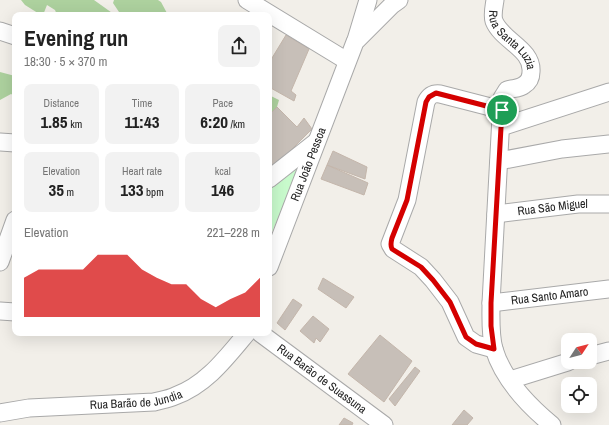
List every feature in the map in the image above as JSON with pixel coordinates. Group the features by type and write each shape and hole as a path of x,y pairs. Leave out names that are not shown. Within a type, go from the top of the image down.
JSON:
{"street":[{"path":"247,0 267,12"},
{"path":"355,42 368,0"},
{"path":"355,42 392,5 399,0"},
{"name":"Rua Santa Luzia","path":"494,0 494,22 500,31 528,58 532,68 531,76 526,84 510,89 505,92 502,98 500,161 491,303 491,326 494,349 510,380 521,395 536,412 552,425"},
{"path":"272,15 347,60"},
{"path":"0,31 12,35"},
{"name":"Rua João Pessoa","path":"272,260 355,42"},
{"path":"494,349 476,344 466,337 450,302 433,280 421,267 392,249 390,244 407,200 426,102 429,97 436,93 502,119 568,104 609,92"},
{"path":"272,177 316,141"},
{"path":"0,142 12,143"},
{"path":"500,161 562,149 609,144"},
{"name":"Rua São Miguel","path":"496,214 578,204 609,204"},
{"path":"0,262 12,228"},
{"name":"Rua Santo Amaro","path":"491,303 609,289"},
{"path":"0,311 12,312"},
{"name":"Rua Barão de Jundia","path":"0,413 29,408 154,402 174,397 191,389 206,377 222,363 244,336"},
{"name":"Rua Barão de Suassuna","path":"264,336 384,425"},
{"path":"597,354 609,351"},
{"path":"510,380 561,364"}],"green space":[{"path":"21,0 94,0 111,12 56,12 47,5 44,12 36,12 25,5"},
{"path":"114,0 158,0 161,2 166,12 119,12 113,3"},
{"path":"0,72 12,75 12,94 0,100"},
{"path":"272,96 279,100 277,107 272,112"},
{"path":"296,165 301,168 272,231 272,184"}],"building":[{"path":"286,35 309,49 291,91 296,95 294,101 272,89 272,58"},
{"path":"277,107 297,127 304,118 312,129 273,168 272,167 272,112"},
{"path":"333,151 367,167 365,179 327,165"},
{"path":"327,165 368,183 364,195 321,179"},
{"path":"323,278 354,297 346,308 318,289"},
{"path":"293,299 302,305 285,330 277,323"},
{"path":"313,316 329,329 320,342 316,338 314,343 300,331"},
{"path":"380,335 412,361 384,402 348,374"},
{"path":"415,367 420,371 395,406 389,399"},
{"path":"464,410 473,418 467,425 452,425"},
{"path":"344,418 353,423 352,425 339,425"}],"route":[{"path":"436,93 502,110 491,303 491,326 494,349 476,344 466,337 450,302 428,273 392,249 390,244 407,200 426,102 429,97 436,93"}]}
